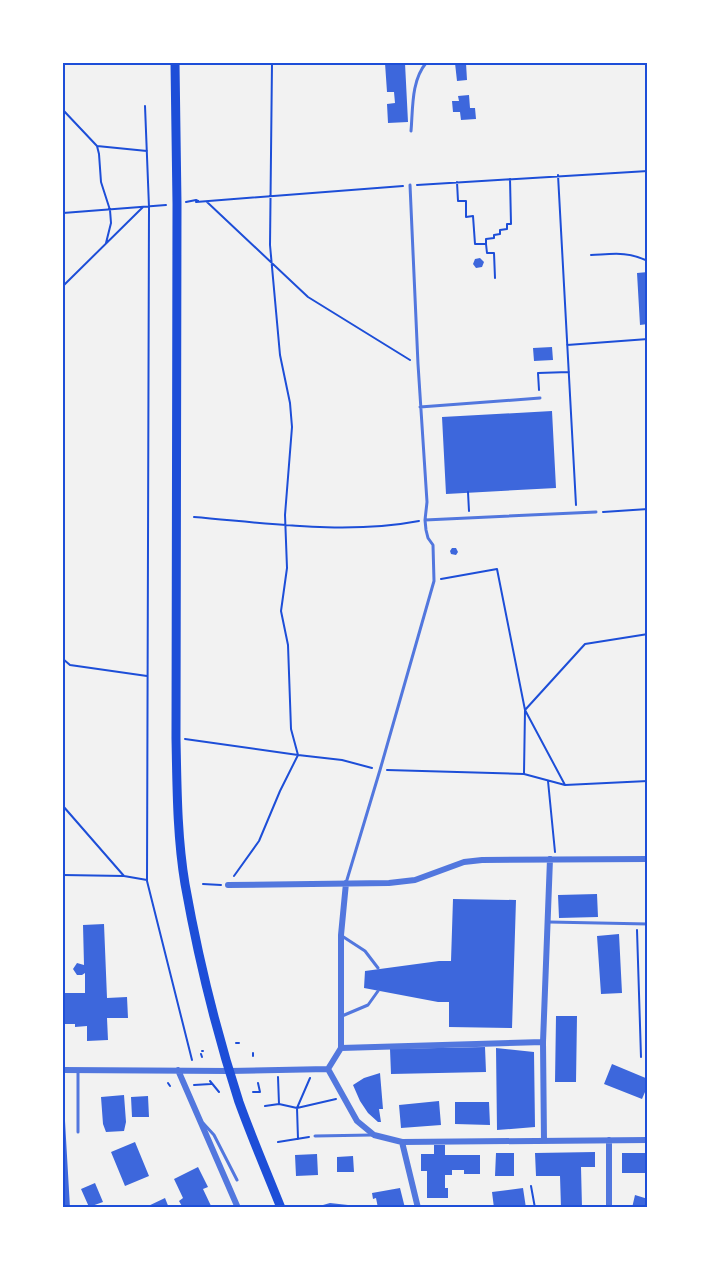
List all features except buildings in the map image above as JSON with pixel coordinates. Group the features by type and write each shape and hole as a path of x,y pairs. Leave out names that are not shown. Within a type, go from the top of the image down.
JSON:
{"main road":[{"path":"175,63 176,738 177,796 185,883 201,961 229,1071 281,1208"}],"street":[{"path":"544,1141 543,1042 553,859"},
{"path":"228,885 389,883 415,880 464,862 482,860 648,859"},
{"path":"327,1069 341,1048 341,935 346,883"},
{"path":"341,1048 543,1042"},
{"path":"63,1070 327,1069"},
{"path":"327,1069 357,1121 374,1135 402,1142 648,1140"},
{"path":"178,1071 237,1208"},
{"path":"609,1140 609,1208"},
{"path":"402,1142 418,1208"}],"lane":[{"path":"411,131 415,88 421,69 426,63"},
{"path":"346,883 434,581 433,544 428,538 425,520 427,502 420,407 410,185"},
{"path":"420,407 540,398"},
{"path":"425,520 596,512"},
{"path":"549,922 648,924"},
{"path":"341,935 365,951 378,968"},
{"path":"340,1017 368,1005 378,992"},
{"path":"78,1070 78,1132"},
{"path":"198,1117 214,1135 237,1180"},
{"path":"315,1136 374,1135"}],"path":[{"path":"203,884 228,885 259,841 298,755 291,729 288,645 281,612 286,568 285,524 292,427 290,403 280,355 270,245 272,63"},
{"path":"145,106 149,207 147,881 192,1060"},
{"path":"63,110 97,146 101,182 110,210 111,223 106,243"},
{"path":"97,146 147,151"},
{"path":"196,202 510,178 648,171"},
{"path":"558,175 577,513"},
{"path":"495,278 494,253 487,254 486,239 494,238 494,235 500,234 501,230 507,229 507,225 512,224 510,178"},
{"path":"457,182 458,201 466,201 466,217 473,216 475,244 486,244"},
{"path":"207,202 308,297 418,364"},
{"path":"63,213 143,207 63,286"},
{"path":"591,255 627,253 648,261"},
{"path":"567,345 648,339"},
{"path":"539,389 538,373 569,372"},
{"path":"468,492 469,513"},
{"path":"596,512 648,509"},
{"path":"194,517 348,528 405,524 425,520"},
{"path":"434,581 497,570 525,710 524,774"},
{"path":"525,710 585,644 648,634"},
{"path":"63,659 70,665 148,676"},
{"path":"525,710 565,785"},
{"path":"176,738 342,760 380,770 524,774 565,785 648,781"},
{"path":"548,781 553,859"},
{"path":"63,806 124,876"},
{"path":"63,875 124,876 147,881"},
{"path":"636,925 641,1057"},
{"path":"298,1139 297,1108 314,1069"},
{"path":"278,1070 279,1104"},
{"path":"191,1085 211,1082 219,1092"},
{"path":"253,1092 260,1092 258,1083"},
{"path":"265,1106 279,1104 297,1108 329,1101"},
{"path":"278,1142 315,1136"},
{"path":"531,1186 535,1208"}]}
